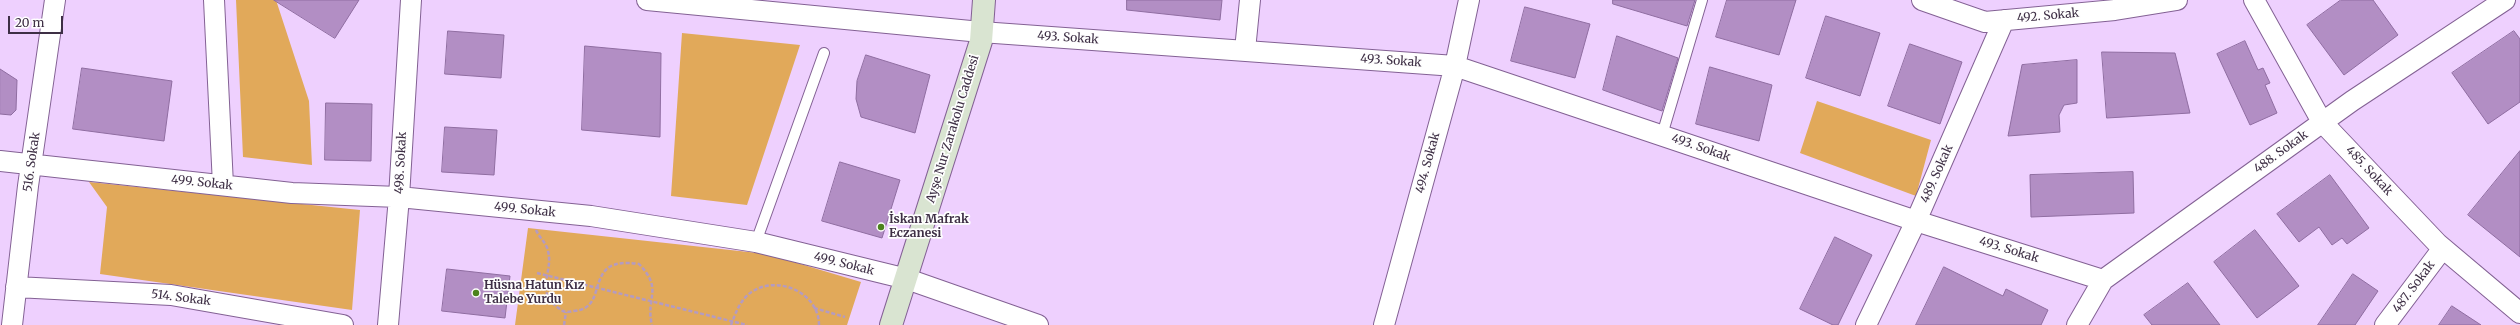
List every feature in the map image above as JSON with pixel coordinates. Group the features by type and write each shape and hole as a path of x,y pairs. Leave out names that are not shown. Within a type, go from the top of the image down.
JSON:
{"street":[{"name":"516. Sokak","path":"12,325 31,165 55,0"},
{"path":"214,0 223,185"},
{"name":"498. Sokak","path":"388,325 399,197 411,0"},
{"name":"493. Sokak","path":"647,0 981,32 1455,66 1916,221 2103,280"},
{"name":"Ayşe Nur Zarakolu Caddesi","path":"891,325 907,279 980,42 984,0"},
{"path":"1245,50 1250,0"},
{"name":"494. Sokak","path":"1384,325 1455,66 1469,0"},
{"name":"492. Sokak","path":"1922,0 1985,22 2004,20 2058,8 2116,10 2177,0"},
{"name":"485. Sokak","path":"2254,0 2322,122 2443,248 2520,313"},
{"name":"488. Sokak","path":"2077,325 2103,280 2322,122 2505,0"},
{"name":"489. Sokak","path":"1866,325 1916,221 2004,20"},
{"name":"499. Sokak","path":"0,161 292,193 399,197 591,216 756,242 907,279 1038,325"},
{"name":"487. Sokak","path":"2385,325 2443,248"},
{"name":"514. Sokak","path":"16,287 171,295 343,325"}],"lane":[{"path":"1662,135 1702,0"},
{"path":"756,242 824,53"}],"path":[{"path":"526,210 539,236 548,249 550,262 546,275 547,296 553,305 566,312 582,311 591,304 603,274 614,264 639,264 651,279 654,289 649,314 652,325"},
{"path":"537,273 731,323 747,325"},
{"path":"731,323 738,307 746,296 755,290 768,285 792,287 808,299 819,318 819,325"},
{"path":"814,307 845,317"},
{"path":"564,325 566,312"}],"shaded area":[{"path":"236,0 276,0 309,101 312,165 243,157"},
{"path":"682,33 800,45 747,205 671,196"},
{"path":"1817,101 1931,140 1916,196 1800,153"},
{"path":"89,182 360,210 352,310 100,274 107,207"},
{"path":"528,228 767,254 861,282 847,325 515,325"}],"building":[{"path":"274,0 359,0 335,38"},
{"path":"1127,0 1222,0 1220,20 1127,10"},
{"path":"1613,0 1695,0 1687,26 1613,4"},
{"path":"1727,0 1796,0 1779,55 1716,37"},
{"path":"2341,0 2373,0 2398,35 2344,75 2307,25"},
{"path":"1525,7 1590,24 1575,78 1511,61"},
{"path":"1826,16 1880,33 1860,96 1806,78"},
{"path":"448,31 504,35 501,78 445,74"},
{"path":"2514,31 2520,39 2520,102 2488,124 2452,73"},
{"path":"1617,36 1678,58 1662,111 1603,90"},
{"path":"2245,41 2258,70 2263,68 2270,83 2265,85 2277,113 2250,125 2217,54"},
{"path":"1910,44 1962,62 1940,124 1888,106"},
{"path":"585,46 661,53 660,137 582,130"},
{"path":"2102,52 2175,53 2190,113 2107,118"},
{"path":"866,55 930,75 915,133 861,117 856,99 857,81"},
{"path":"2077,60 2077,103 2064,105 2059,115 2060,132 2008,136 2022,65"},
{"path":"1710,67 1772,85 1759,141 1696,124"},
{"path":"82,68 172,81 164,141 73,129"},
{"path":"0,69 17,80 16,110 11,115 0,114"},
{"path":"326,103 372,104 371,161 325,160"},
{"path":"445,127 497,130 494,175 442,172"},
{"path":"2520,151 2520,257 2468,215"},
{"path":"840,162 900,180 882,238 822,221"},
{"path":"2133,172 2134,213 2031,217 2030,175"},
{"path":"2330,175 2369,228 2347,244 2342,238 2332,245 2319,227 2299,242 2277,214"},
{"path":"2255,230 2299,286 2257,318 2214,262"},
{"path":"1835,237 1872,255 1838,325 1833,325 1800,309"},
{"path":"1944,267 2003,296 2006,289 2048,310 2041,325 1916,325"},
{"name":"Hüsna Hatun Kız Talebe Yurdu","path":"447,269 510,276 505,318 442,311"},
{"path":"2353,274 2378,291 2355,325 2318,325"},
{"path":"2188,283 2220,325 2152,325 2144,315"},
{"path":"2452,306 2481,325 2439,325"}],"place":[{"name":"İskan Mafrak Eczanesi","path":"881,227"},
{"name":"Hüsna Hatun Kız Talebe Yurdu","path":"476,293"}]}
